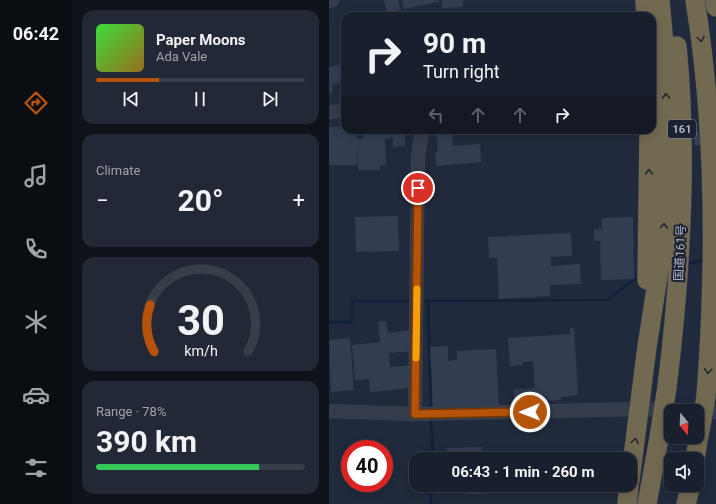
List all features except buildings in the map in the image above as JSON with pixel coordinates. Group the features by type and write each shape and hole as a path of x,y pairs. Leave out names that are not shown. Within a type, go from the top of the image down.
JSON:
{"highway":[{"path":"645,0 646,12"},
{"path":"634,452 647,347 653,272 667,158 666,67 660,0"},
{"name":"国道161号","path":"647,504 659,438 677,313 681,110 677,43 671,0"},
{"path":"695,0 703,50 711,126 715,256 714,324 706,398 709,411 697,452"},
{"path":"715,0 716,7"},
{"path":"651,137 653,272"}],"street":[{"path":"329,112 341,112"},
{"path":"421,134 418,157 417,301 426,414"},
{"path":"329,411 426,414 639,409 709,411"}],"waterway":[{"path":"685,264 706,260"},
{"path":"420,301 607,300 640,275"},
{"path":"329,322 352,322 352,301 413,301"},
{"path":"428,302 431,409"},
{"path":"431,418 433,452"},
{"path":"431,504 432,492"}],"tunnel":[{"path":"675,140 713,138"}],"slow traffic":[{"path":"416,358 417,289"}],"route":[{"path":"418,188 415,414 530,412"}]}
